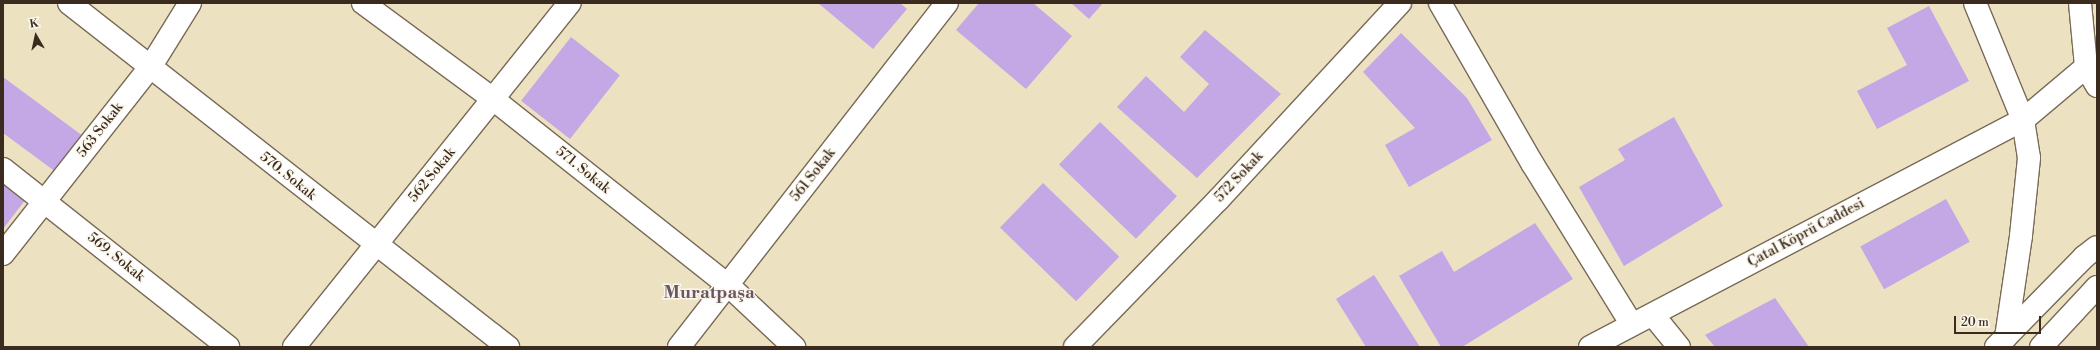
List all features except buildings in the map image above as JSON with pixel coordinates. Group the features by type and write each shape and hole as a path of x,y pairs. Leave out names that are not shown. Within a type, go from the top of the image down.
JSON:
{"street":[{"name":"570. Sokak","path":"69,3 151,66 376,246 508,347"},
{"name":"563 Sokak","path":"3,254 151,66 190,3"},
{"name":"571. Sokak","path":"363,3 493,98 728,285 794,347"},
{"name":"562 Sokak","path":"294,347 570,3"},
{"name":"561 Sokak","path":"679,347 946,3"},
{"name":"572 Sokak","path":"1075,347 1219,199 1400,3"},
{"path":"1440,3 1532,163 1632,325"},
{"path":"1975,3 2023,120 2029,158 2001,342"},
{"path":"2080,3 2086,67 2097,86"},
{"name":"Çatal Köprü Caddesi","path":"1590,347 2023,120 2086,67"},
{"name":"569. Sokak","path":"3,170 45,200 228,347"},
{"path":"2001,342 2084,257 2097,247"},
{"path":"2041,347 2097,287"},
{"path":"1652,315 1679,347"}],"district":[{"name":"Muratpaşa","path":"709,293"}]}
